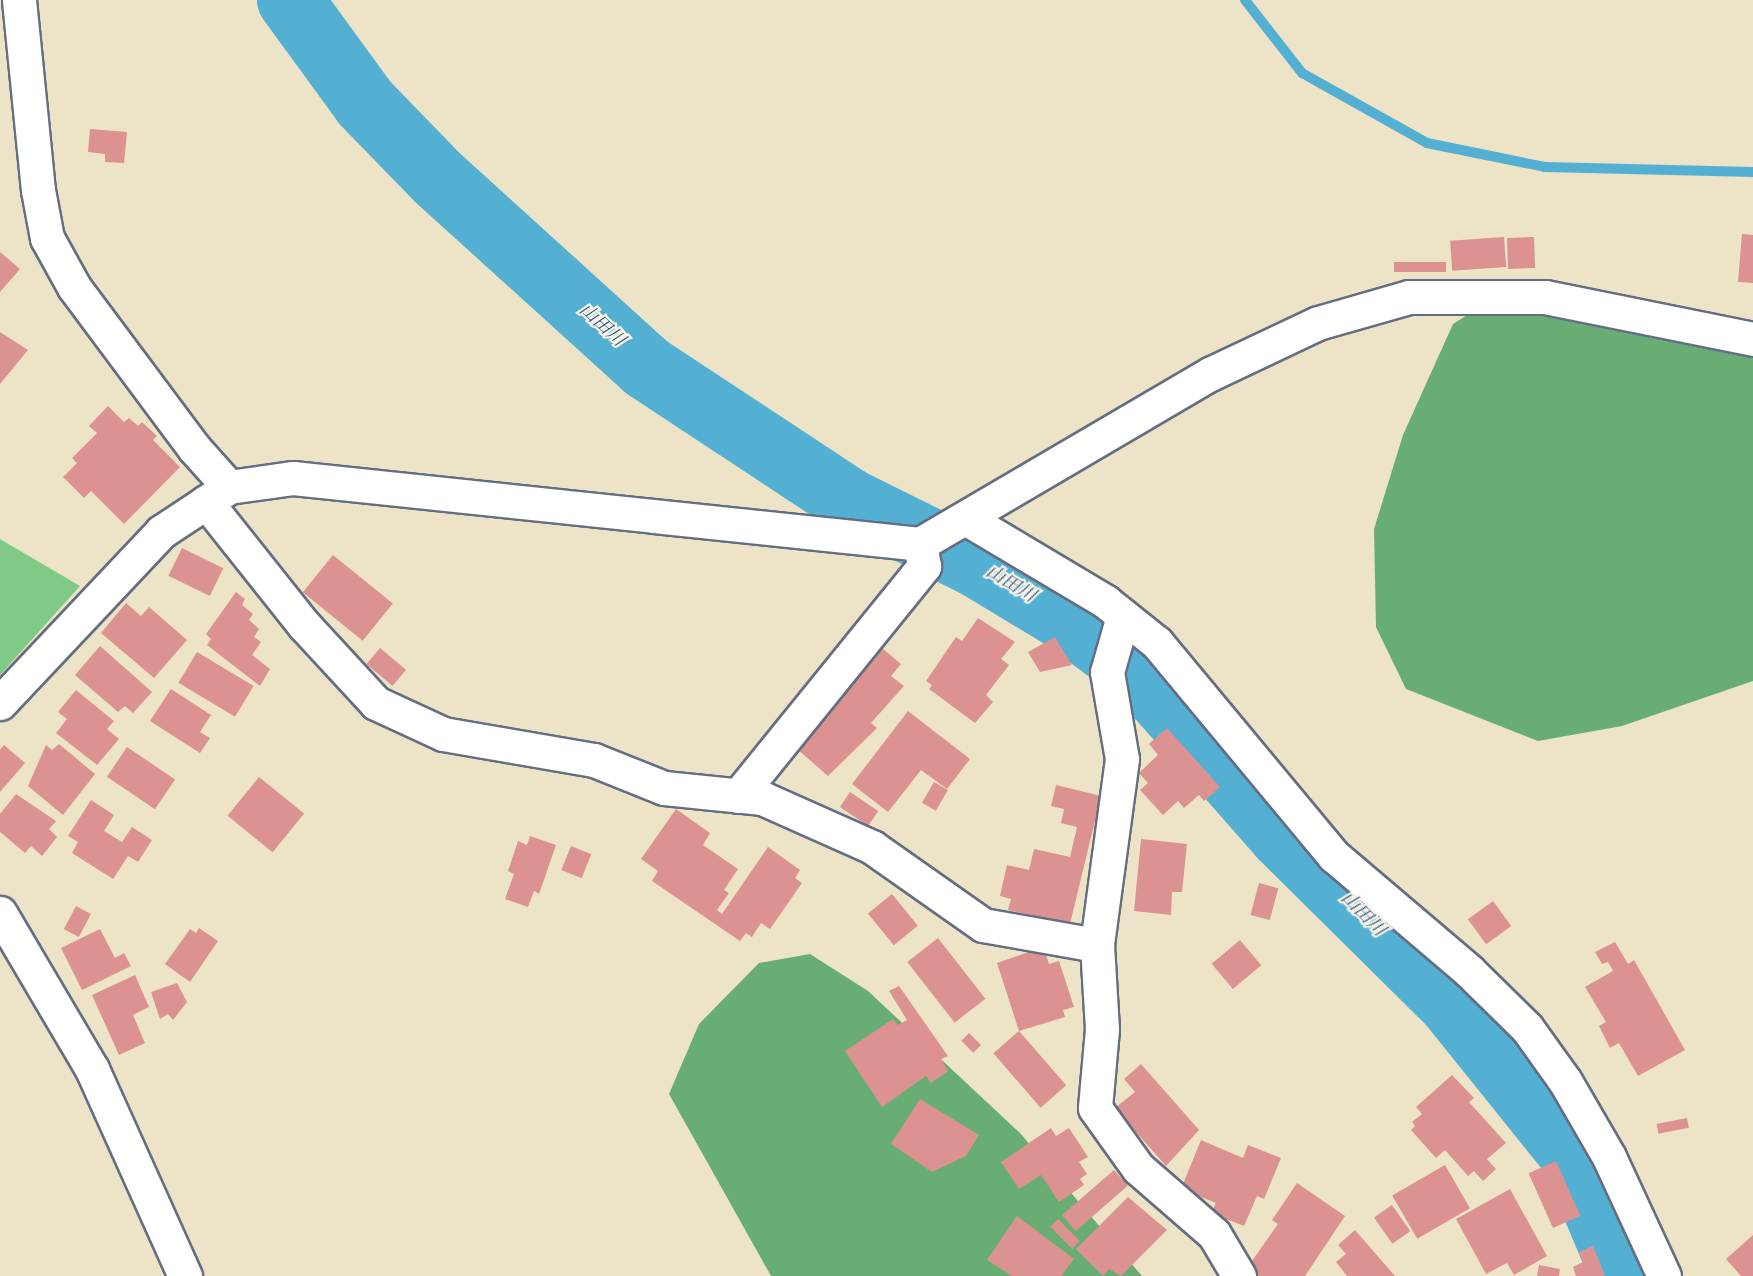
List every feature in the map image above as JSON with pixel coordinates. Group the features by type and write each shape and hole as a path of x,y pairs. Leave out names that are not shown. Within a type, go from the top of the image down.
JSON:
{"street":[{"path":"19,0 38,190 47,238 74,287 187,439 218,495 304,625 376,703 443,734 594,760 663,788 762,798 872,847 983,925 1097,945"},
{"path":"0,703 161,532 218,495 293,478 920,544 1210,374 1318,323 1409,297 1545,297 1753,339"},
{"path":"966,519 1123,616 1157,643 1334,856 1469,970 1527,1028 1565,1081 1609,1157 1664,1276"},
{"path":"738,796 924,566 920,544"},
{"path":"1123,616 1107,672 1122,759 1097,945 1102,1029 1095,1108 1138,1168 1214,1234 1239,1276"},
{"path":"0,913 93,1069 185,1276"}],"green space":[{"path":"1519,282 1753,321 1753,681 1622,726 1538,741 1406,689 1376,627 1374,529 1403,435 1453,324"},
{"path":"0,539 80,586 0,675"},
{"path":"810,954 868,991 1020,1133 1142,1276 771,1276 669,1094 699,1024 759,963"}],"building":[{"path":"90,129 127,132 124,163 105,162 105,154 88,152"},
{"path":"1742,234 1753,235 1753,283 1738,282"},
{"path":"1504,237 1506,267 1452,271 1450,241"},
{"path":"1534,237 1535,268 1508,269 1507,238"},
{"path":"0,252 20,269 0,292"},
{"path":"1394,262 1446,262 1446,272 1394,272"},
{"path":"0,332 28,350 0,384"},
{"path":"108,406 124,422 129,418 138,426 142,422 157,436 153,440 180,467 124,524 91,491 84,498 63,477 77,463 72,458 97,433 89,426"},
{"path":"182,548 223,568 210,596 168,576"},
{"path":"333,555 393,603 363,641 303,592"},
{"path":"236,592 245,599 242,605 253,614 249,620 259,629 254,637 261,642 252,655 270,669 260,686 207,645 211,639 206,634"},
{"path":"126,603 141,616 149,607 187,640 154,678 101,633"},
{"path":"978,618 1015,642 1001,659 1009,665 986,695 993,702 975,723 929,689 932,685 926,681 956,637 962,641"},
{"path":"1055,637 1072,665 1040,672 1028,652"},
{"path":"876,643 901,664 891,676 904,686 871,723 877,728 828,776 796,748"},
{"path":"100,646 152,692 133,713 125,706 118,712 75,675"},
{"path":"380,648 406,670 393,686 367,664"},
{"path":"197,652 254,686 235,717 178,683"},
{"path":"171,689 211,715 200,732 210,738 200,753 150,721"},
{"path":"76,690 114,721 107,729 119,739 97,765 56,733 67,719 58,712"},
{"path":"908,711 970,759 947,789 921,770 888,812 852,784"},
{"path":"1167,728 1220,787 1204,801 1199,795 1184,808 1178,801 1163,815 1140,790 1148,783 1139,773 1158,755 1149,744"},
{"path":"59,744 95,774 63,815 28,786 46,745 52,750"},
{"path":"4,745 25,763 0,792 0,750"},
{"path":"127,747 175,779 155,809 107,777"},
{"path":"259,777 304,814 273,852 228,816"},
{"path":"934,782 948,790 936,811 922,803"},
{"path":"1056,785 1101,796 1070,924 1008,910 1011,899 1000,896 1007,865 1029,870 1034,849 1070,857 1077,827 1061,823 1064,809 1051,806"},
{"path":"850,792 878,811 868,826 840,807"},
{"path":"16,794 56,821 49,829 57,837 42,856 31,846 25,853 0,832 0,814"},
{"path":"91,800 114,815 104,831 122,842 132,827 152,840 138,862 128,856 113,879 72,853 78,842 68,836"},
{"path":"676,809 710,833 703,845 738,869 724,890 729,893 717,910 722,914 768,847 800,870 795,878 802,883 770,929 761,923 752,937 746,933 740,941 652,881 658,871 641,859"},
{"path":"530,836 556,845 539,894 534,891 528,907 505,899 514,874 508,871 518,841 527,845"},
{"path":"1141,839 1187,844 1182,892 1172,892 1171,915 1134,911"},
{"path":"571,846 591,854 582,878 561,870"},
{"path":"1259,883 1278,888 1270,920 1250,915"},
{"path":"892,894 918,926 894,945 868,914"},
{"path":"1493,901 1511,926 1486,944 1468,919"},
{"path":"76,906 91,914 79,937 64,929"},
{"path":"199,928 218,941 190,982 165,964 190,929 196,933"},
{"path":"100,929 115,958 124,953 131,966 82,990 61,948"},
{"path":"938,938 985,999 955,1023 907,962"},
{"path":"1240,940 1261,965 1233,989 1212,964"},
{"path":"1615,942 1628,964 1634,960 1685,1050 1638,1076 1619,1043 1610,1048 1599,1026 1606,1022 1585,987 1613,971 1608,962 1602,964 1595,952"},
{"path":"1043,947 1049,964 1059,961 1074,1007 1063,1010 1065,1017 1019,1031 997,963"},
{"path":"135,975 149,1007 133,1015 145,1043 119,1055 92,995"},
{"path":"177,983 187,1002 173,1020 168,1014 160,1019 151,992"},
{"path":"899,986 948,1056 941,1059 948,1071 931,1083 926,1076 882,1107 845,1051 893,1019 898,1025 907,1020 889,991"},
{"path":"1019,1031 1066,1085 1041,1108 993,1053"},
{"path":"969,1033 981,1045 973,1053 961,1041"},
{"path":"1141,1064 1199,1130 1166,1166 1115,1108 1135,1092 1124,1079"},
{"path":"1452,1075 1474,1098 1469,1102 1506,1143 1487,1159 1496,1169 1483,1181 1474,1171 1468,1176 1445,1150 1436,1158 1411,1130 1415,1126 1412,1122 1422,1114 1416,1107"},
{"path":"920,1099 979,1135 966,1156 932,1172 891,1144"},
{"path":"1687,1118 1689,1128 1658,1134 1657,1124"},
{"path":"1051,1128 1056,1136 1069,1128 1088,1157 1079,1162 1087,1174 1080,1179 1084,1185 1059,1202 1041,1175 1019,1189 1001,1162"},
{"path":"1201,1140 1243,1158 1248,1145 1281,1158 1264,1199 1257,1196 1244,1226 1211,1213 1216,1203 1181,1189"},
{"path":"1556,1161 1580,1216 1553,1228 1529,1173"},
{"path":"1445,1165 1470,1208 1417,1239 1392,1196"},
{"path":"1114,1170 1128,1186 1076,1231 1062,1215"},
{"path":"1297,1183 1345,1216 1305,1276 1253,1276 1245,1271 1278,1224 1272,1220"},
{"path":"1510,1189 1547,1256 1514,1275 1507,1263 1486,1274 1456,1219"},
{"path":"1128,1197 1167,1230 1121,1276 1109,1269 1103,1276 1076,1249"},
{"path":"1392,1205 1410,1231 1392,1244 1374,1218"},
{"path":"1017,1216 1074,1259 1061,1276 1012,1276 987,1260"},
{"path":"1058,1219 1080,1241 1072,1249 1050,1227"},
{"path":"1355,1230 1395,1276 1347,1276 1336,1262 1346,1254 1338,1245"},
{"path":"1753,1235 1753,1276 1741,1276 1726,1259"},
{"path":"1593,1246 1605,1276 1576,1276 1573,1267 1583,1262 1579,1252"},
{"path":"1539,1265 1560,1269 1559,1276 1537,1276"}],"waterway":[{"name":"山田川","path":"290,0 365,103 439,179 646,367 849,501 976,564 1067,619 1138,672 1281,835 1450,1002 1573,1155 1624,1276"},
{"path":"1245,0 1302,73 1427,143 1545,167 1753,172"}]}
